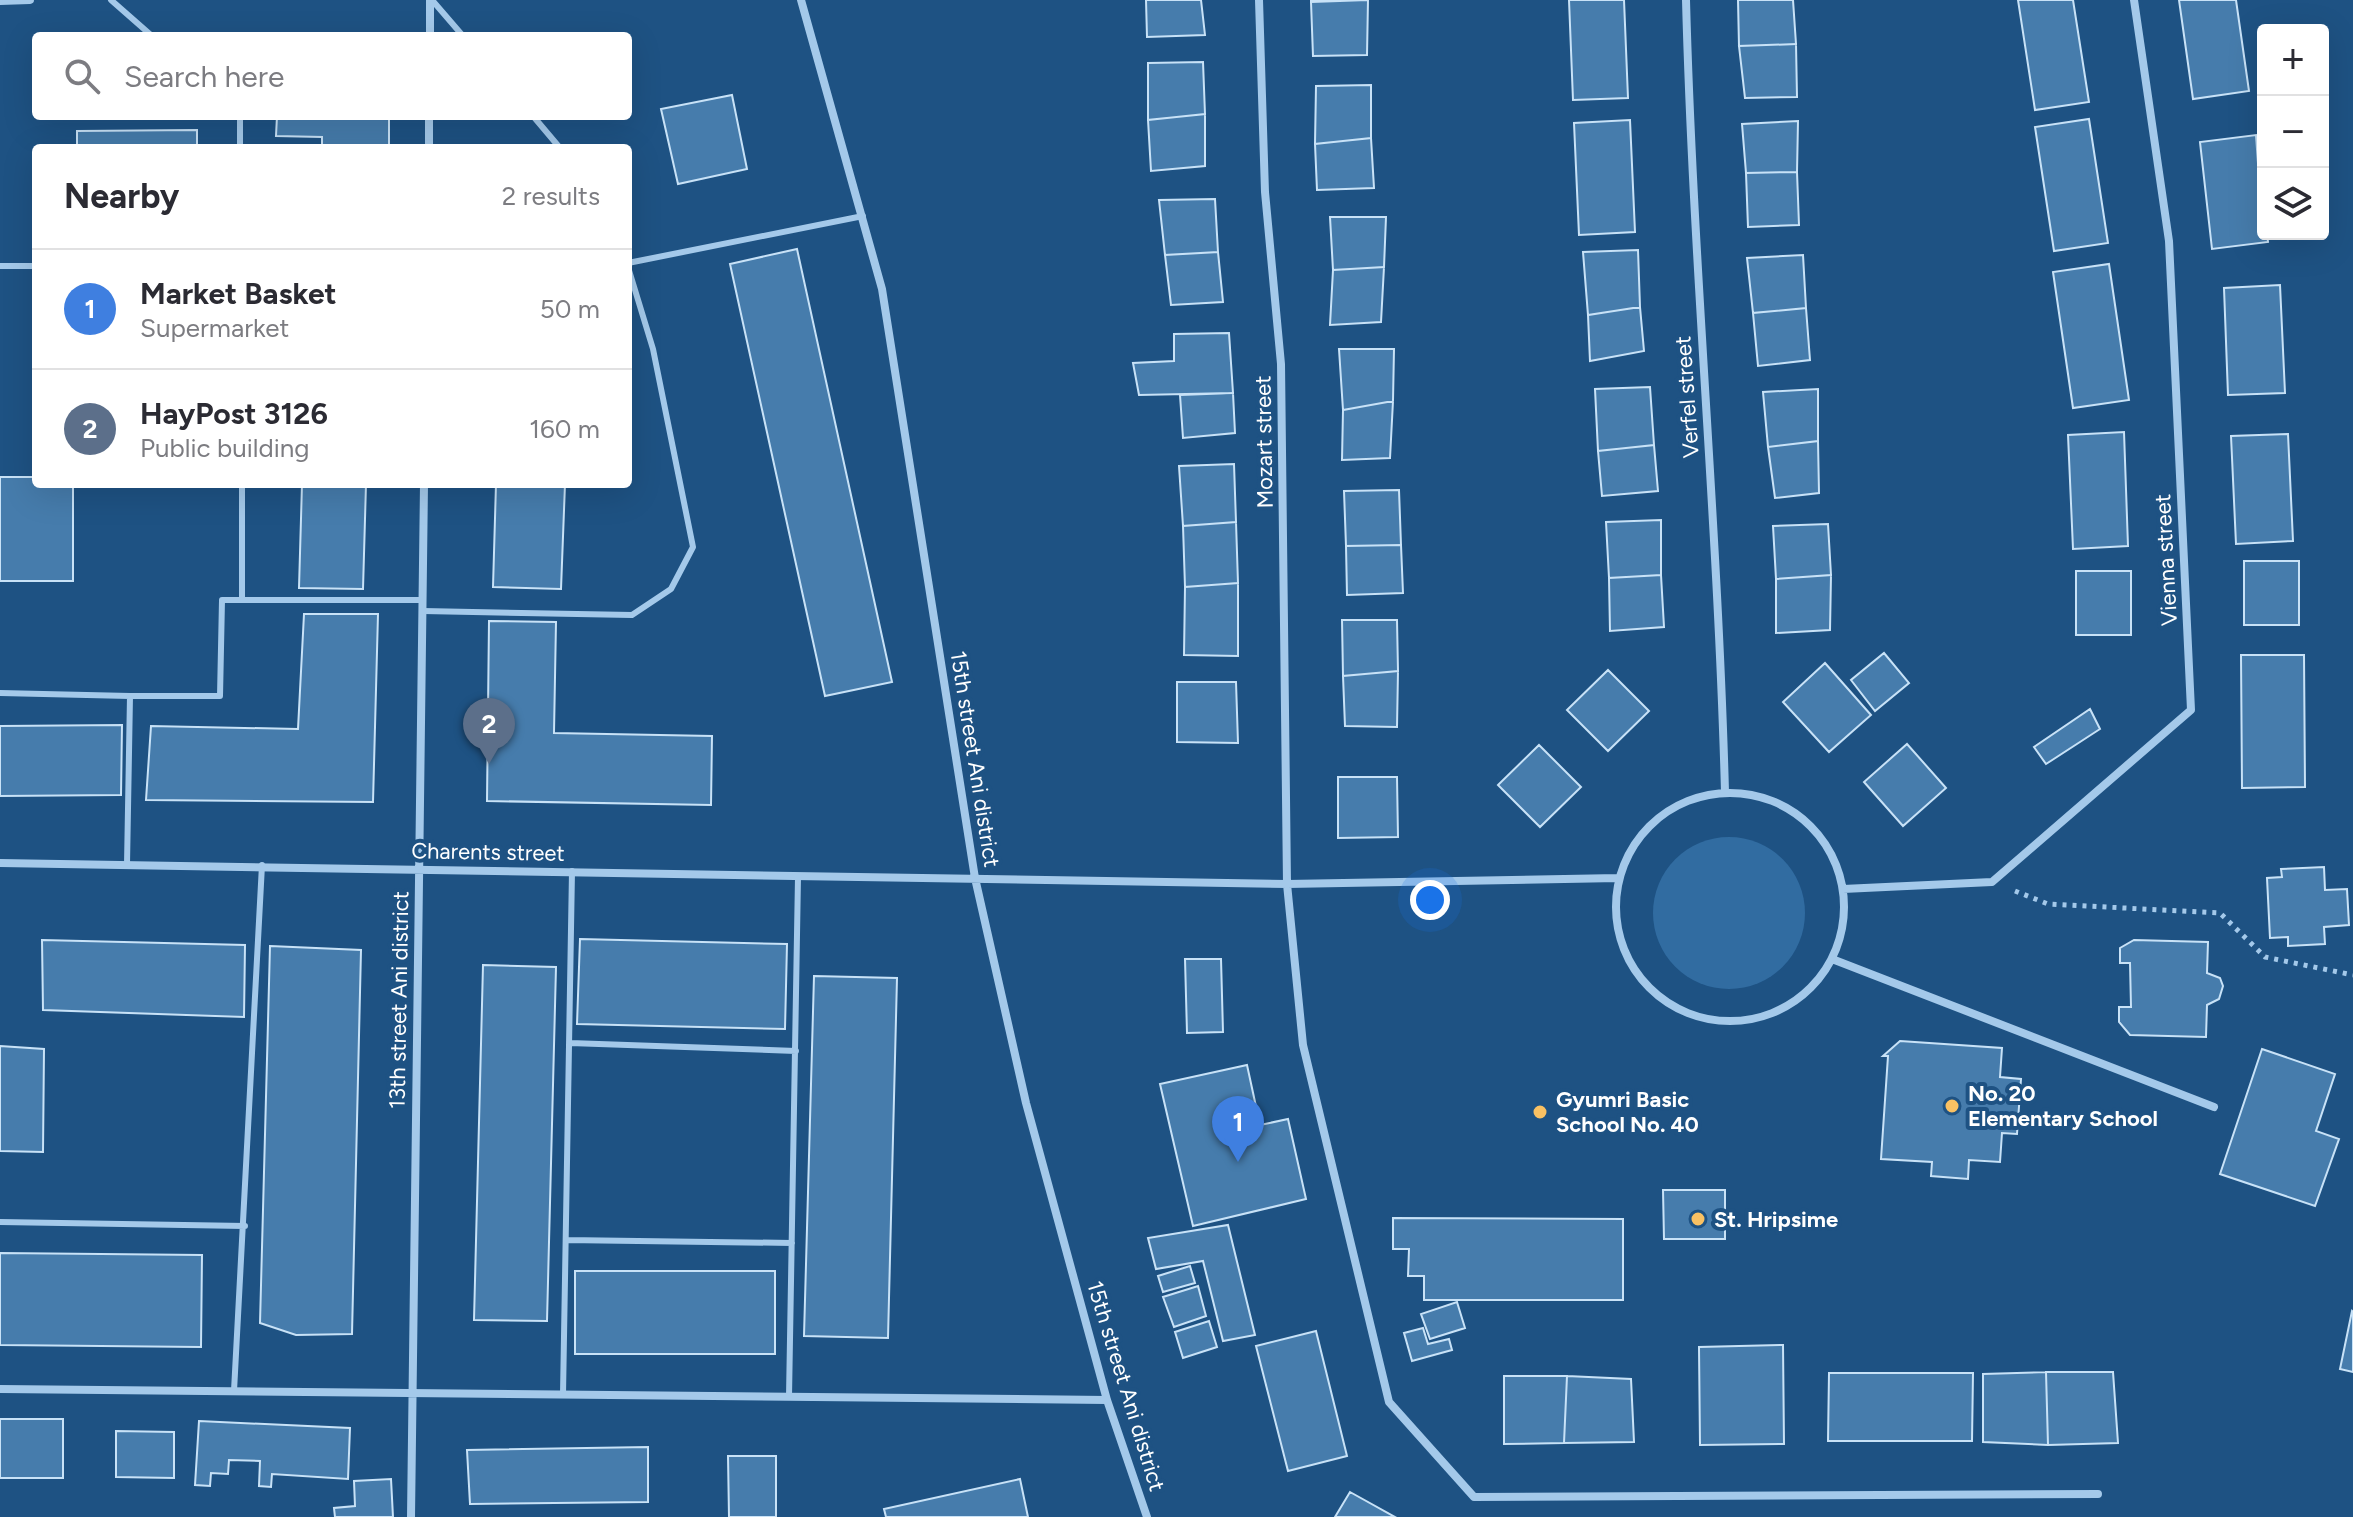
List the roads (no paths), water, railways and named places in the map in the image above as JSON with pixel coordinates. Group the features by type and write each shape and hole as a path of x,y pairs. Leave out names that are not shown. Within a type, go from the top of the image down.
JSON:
{"street":[{"path":"0,1 30,0"},
{"path":"430,32 431,0"},
{"name":"15th street Ani district","path":"801,0 882,289 975,878 1026,1103 1107,1400 1147,1517"},
{"name":"Mozart street","path":"1259,0 1265,192 1281,364 1287,884 1303,1045 1389,1402 1474,1497 2098,1494"},
{"name":"Verfel street","path":"1686,0 1690,159 1722,676 1725,792"},
{"name":"Vienna street","path":"1843,889 1992,882 2191,710 2169,241 2134,0"},
{"path":"429,120 429,144"},
{"name":"13th street Ani district","path":"411,1517 424,488"},
{"path":"1725,792 1758,796 1789,809 1814,829 1833,857 1843,889 1843,925 1832,959 1809,989 1779,1010 1743,1020 1706,1018 1672,1006 1643,982 1623,951 1615,915 1618,878 1633,844 1658,817 1690,800 1725,792"},
{"name":"Charents street","path":"0,863 1287,884 1618,878"},
{"path":"1832,959 2214,1107"},
{"path":"0,1389 1107,1400"}],"lane":[{"path":"111,0 147,32"},
{"path":"431,0 459,32"},
{"path":"240,120 240,144"},
{"path":"536,120 557,144"},
{"path":"632,264 863,216"},
{"path":"0,266 32,266"},
{"path":"423,611 632,615 671,589 693,547 653,349 632,278"},
{"path":"242,488 242,600"},
{"path":"0,693 220,696 222,600 423,600"},
{"path":"127,865 130,696"},
{"path":"234,1391 262,865"},
{"path":"563,1395 572,871"},
{"path":"789,1397 798,877"},
{"path":"570,1043 796,1051"},
{"path":"0,1222 245,1226"},
{"path":"566,1240 792,1243"}],"place":[{"name":"HayPost 3126","path":"489,764"},
{"name":"No. 20 Elementary School","path":"1952,1106"},
{"name":"Gyumri Basic School No. 40","path":"1540,1112"},
{"name":"Market Basket","path":"1238,1162"},
{"name":"St. Hripsime","path":"1698,1219"}]}
